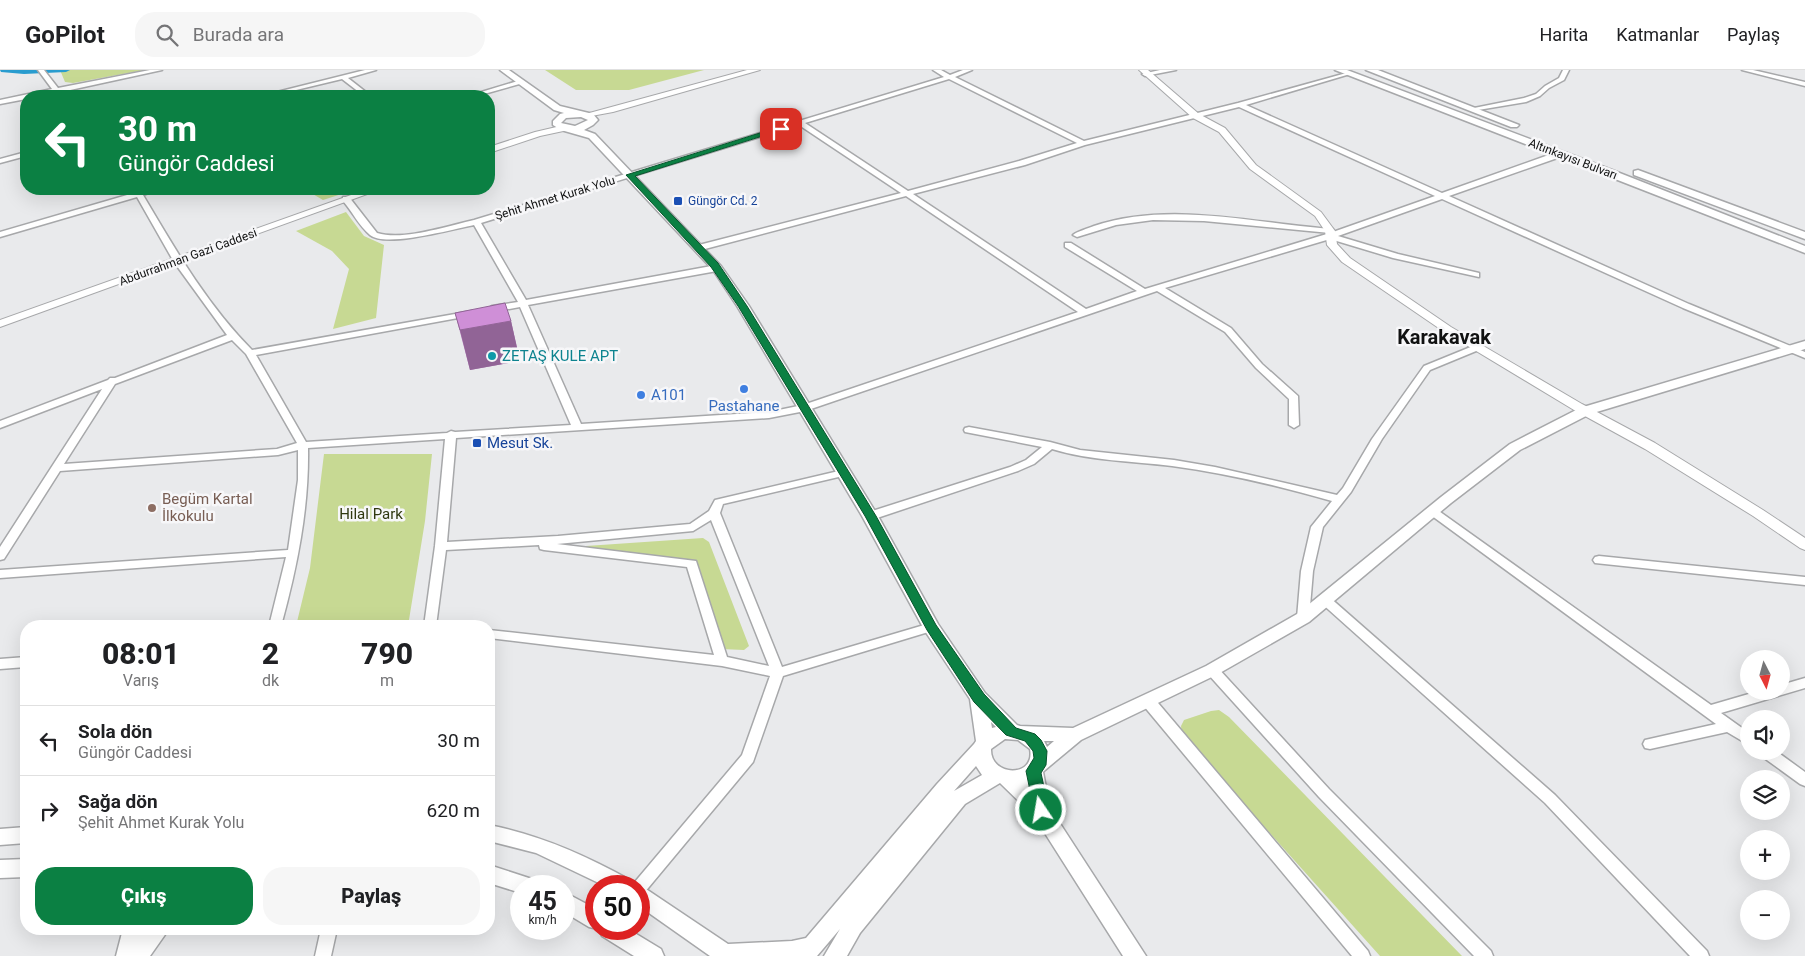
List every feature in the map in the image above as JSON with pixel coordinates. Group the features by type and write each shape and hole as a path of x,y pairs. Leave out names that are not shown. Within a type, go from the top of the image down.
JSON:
{"main road":[{"path":"504,70 558,108 575,114 590,124 630,175 717,268 743,306 870,516 931,627 979,698 1016,732 1036,744 1040,751 1036,768 1041,810"},
{"name":"Altınkayısı Bulvarı","path":"1370,70 1805,236"},
{"name":"Altınkayısı Bulvarı","path":"1344,72 1584,163 1805,250"},
{"path":"557,121 558,108"},
{"path":"557,121 575,114"},
{"path":"557,121 568,128 590,124"},
{"path":"1584,163 1606,169 1678,197 1689,196 1654,179"},
{"path":"1722,217 1706,209 1704,205 1713,204 1805,240"},
{"path":"835,956 853,926 958,798 1002,776 1017,778 1036,768 1075,735 1212,670 1303,618 1432,511 1515,447 1585,411 1798,347"},
{"path":"979,698 983,745 981,756 984,764 1002,776 1041,810 1135,956"},
{"path":"650,903 726,955 808,951 983,745 1000,732 1075,735"},
{"path":"495,834 540,845 602,875"},
{"path":"0,837 20,835"},
{"path":"0,869 20,868"},
{"path":"495,876 510,880"},
{"path":"127,956 132,935"},
{"path":"137,956 153,935"},
{"path":"628,940 653,956"}],"street":[{"path":"42,71 57,90 159,70"},
{"path":"286,90 345,74 373,70"},
{"path":"590,124 610,110 756,70"},
{"path":"936,70 1083,143"},
{"name":"Şehit Ahmet Kurak Yolu","path":"346,199 372,234 379,238 408,236 476,222 969,70"},
{"path":"1144,72 1173,70"},
{"path":"1472,109 1526,100 1538,96 1547,87 1562,79 1566,70"},
{"path":"1745,70 1805,84"},
{"path":"1144,72 1196,116 1222,130 1253,167 1318,214 1330,234 1332,244 1346,260 1446,329 1585,411 1650,446 1758,513 1805,545"},
{"path":"698,248 906,194 1083,143 1240,105 1344,72"},
{"path":"345,74 362,90"},
{"path":"492,90 521,82"},
{"path":"0,102 20,98"},
{"path":"1240,105 1686,306 1798,347 1805,355"},
{"path":"538,134 557,121"},
{"path":"800,123 1085,312"},
{"path":"495,148 538,134 568,128"},
{"path":"58,468 278,452 303,445 769,415 805,408 1144,292 1330,234 1560,154"},
{"path":"0,161 20,156"},
{"path":"0,235 125,195"},
{"path":"140,195 178,262 233,336 250,353 303,445 304,480 293,553 276,620"},
{"name":"Abdurrahman Gazi Caddesi","path":"0,324 178,262 358,195"},
{"path":"1077,235 1128,220 1167,217 1224,219 1330,234 1396,256 1476,275"},
{"path":"476,222 523,303 577,426"},
{"path":"1068,245 1144,292"},
{"path":"250,353 717,268"},
{"path":"1158,288 1228,330 1259,366 1294,398 1294,425"},
{"path":"0,425 113,380 233,336"},
{"path":"1303,618 1307,571 1317,527 1347,490 1377,439 1427,368 1478,347"},
{"path":"0,556 113,380"},
{"path":"969,430 1050,445 1067,451 1174,463 1302,489 1338,499"},
{"path":"431,620 441,546 451,434"},
{"path":"870,516 1014,469 1030,462 1050,445"},
{"path":"441,546 514,543 693,527 714,513 718,502 843,472"},
{"path":"1432,511 1740,734"},
{"path":"650,875 748,758 778,673 714,513"},
{"path":"514,543 692,564 722,661"},
{"path":"0,574 293,553"},
{"path":"1599,560 1805,580"},
{"path":"1324,599 1550,798 1701,956"},
{"path":"495,635 722,661 778,673 931,627"},
{"path":"0,664 20,662"},
{"path":"1212,670 1324,792 1485,956"},
{"path":"1790,687 1805,683"},
{"path":"1708,711 1746,700"},
{"path":"1148,701 1362,956"},
{"path":"1650,744 1729,726"},
{"path":"1777,760 1805,780"},
{"path":"323,956 328,935"}],"green space":[{"path":"60,70 145,70 73,83 65,82"},
{"path":"545,70 704,70 629,90 576,90"},
{"path":"314,195 338,195 323,200"},
{"path":"346,212 364,236 384,245 376,318 333,329 349,269 332,251 296,231"},
{"name":"Hilal Park","path":"324,454 432,454 425,521 409,620 297,620 310,568"},
{"path":"703,538 709,542 749,646 744,650 721,649 685,563 586,552 586,546"},
{"path":"1219,710 1229,717 1462,956 1380,956 1182,735 1181,726 1184,720"}],"building":[{"path":"505,303 511,321 460,330 455,313"}],"waterway":[{"path":"1,70 24,72 66,70"}],"place":[{"name":"Güngör Cd. 2","path":"678,201"},
{"name":"ZETAŞ KULE APT","path":"492,356"},
{"name":"Pastahane","path":"744,389"},
{"name":"A101","path":"641,395"},
{"name":"Mesut Sk.","path":"477,443"},
{"name":"Begüm Kartal İlkokulu","path":"152,508"}],"district":[{"name":"Karakavak","path":"1444,337"}],"route":[{"path":"781,129 630,175 714,265 743,306 870,516 931,627 979,698 1011,731 1021,733 1036,744 1041,758 1033,771 1041,810"}]}
